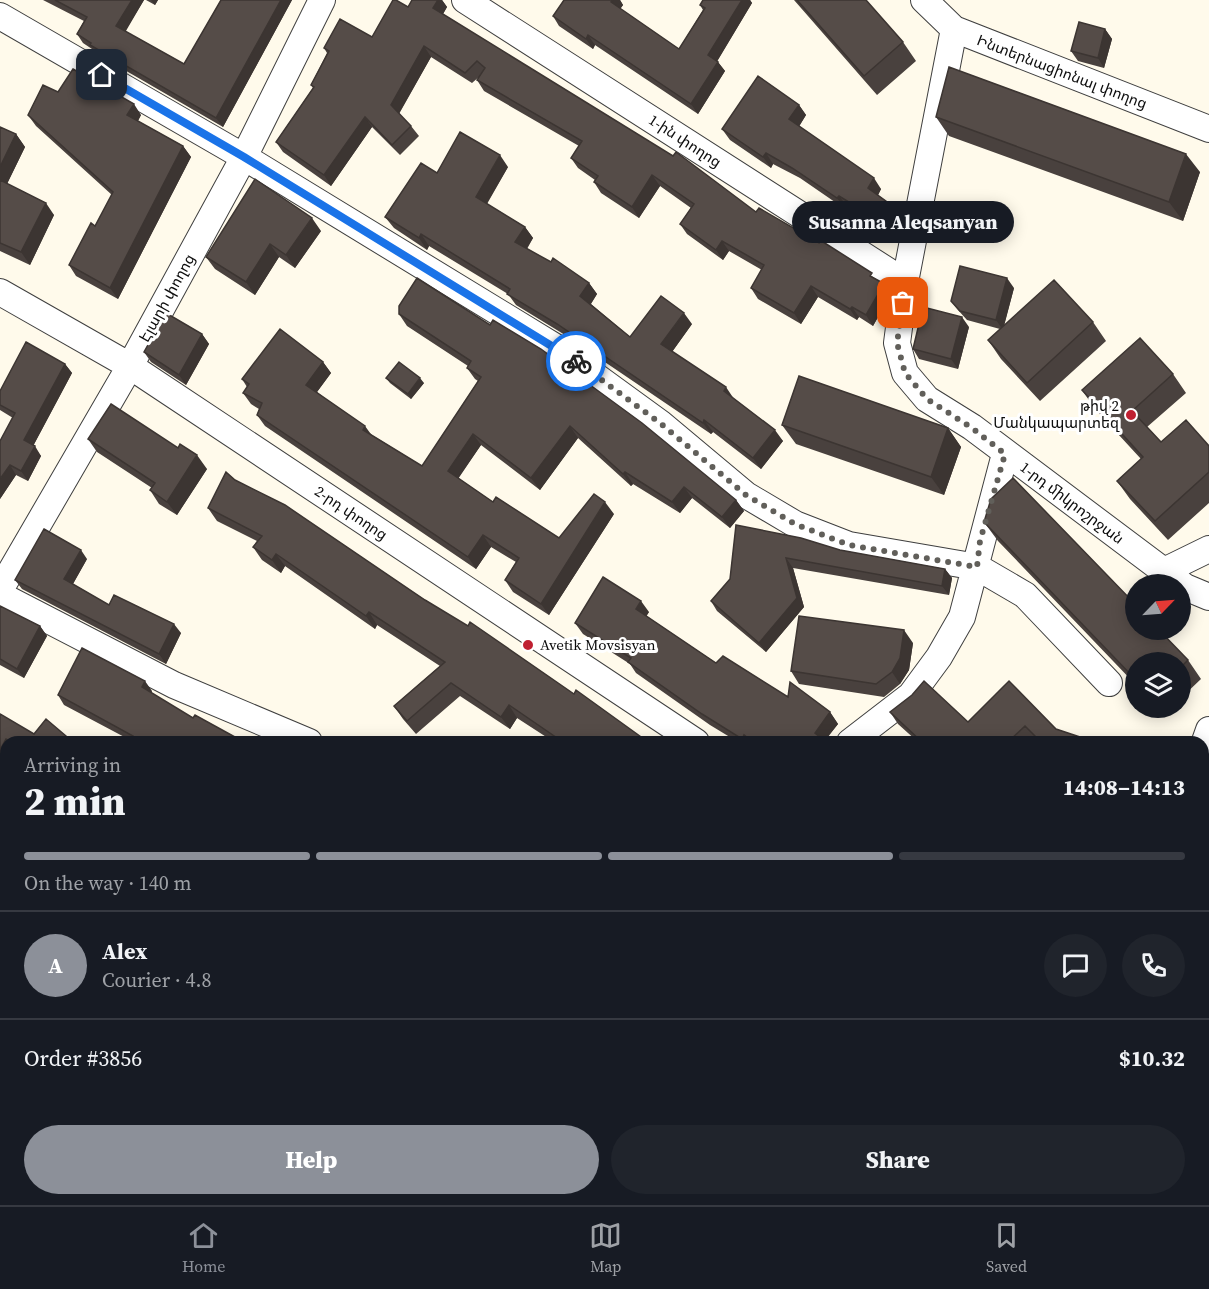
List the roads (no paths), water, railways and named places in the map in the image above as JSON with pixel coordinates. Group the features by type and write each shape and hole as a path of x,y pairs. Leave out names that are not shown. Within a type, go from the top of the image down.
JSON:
{"street":[{"name":"Էլարի փողոց","path":"0,590 130,366 244,157 321,0"},
{"name":"1-ին փողոց","path":"465,0 905,282"},
{"name":"Ինտերնացիոնալ փողոց","path":"924,0 954,29 1209,129"},
{"path":"0,16 244,157 557,348 651,416 746,495 795,524 849,545 977,567 1025,595 1109,683"},
{"name":"1-րդ միկրոշրջան","path":"954,29 905,282 897,343 905,373 927,399 972,428 1185,587 1209,597"},
{"name":"2-րդ փողոց","path":"0,292 130,366 687,736"},
{"path":"858,736 911,695 939,657 962,617 977,567 980,541 1005,454"},
{"path":"1164,571 1209,549"},
{"path":"0,595 174,686 295,736"}],"place":[{"name":"Susanna Aleqsanyan","path":"903,303"},
{"name":"թիվ 2 Մանկապարտեզ","path":"1131,415"},
{"name":"Avetik Movsisyan","path":"528,645"}]}
